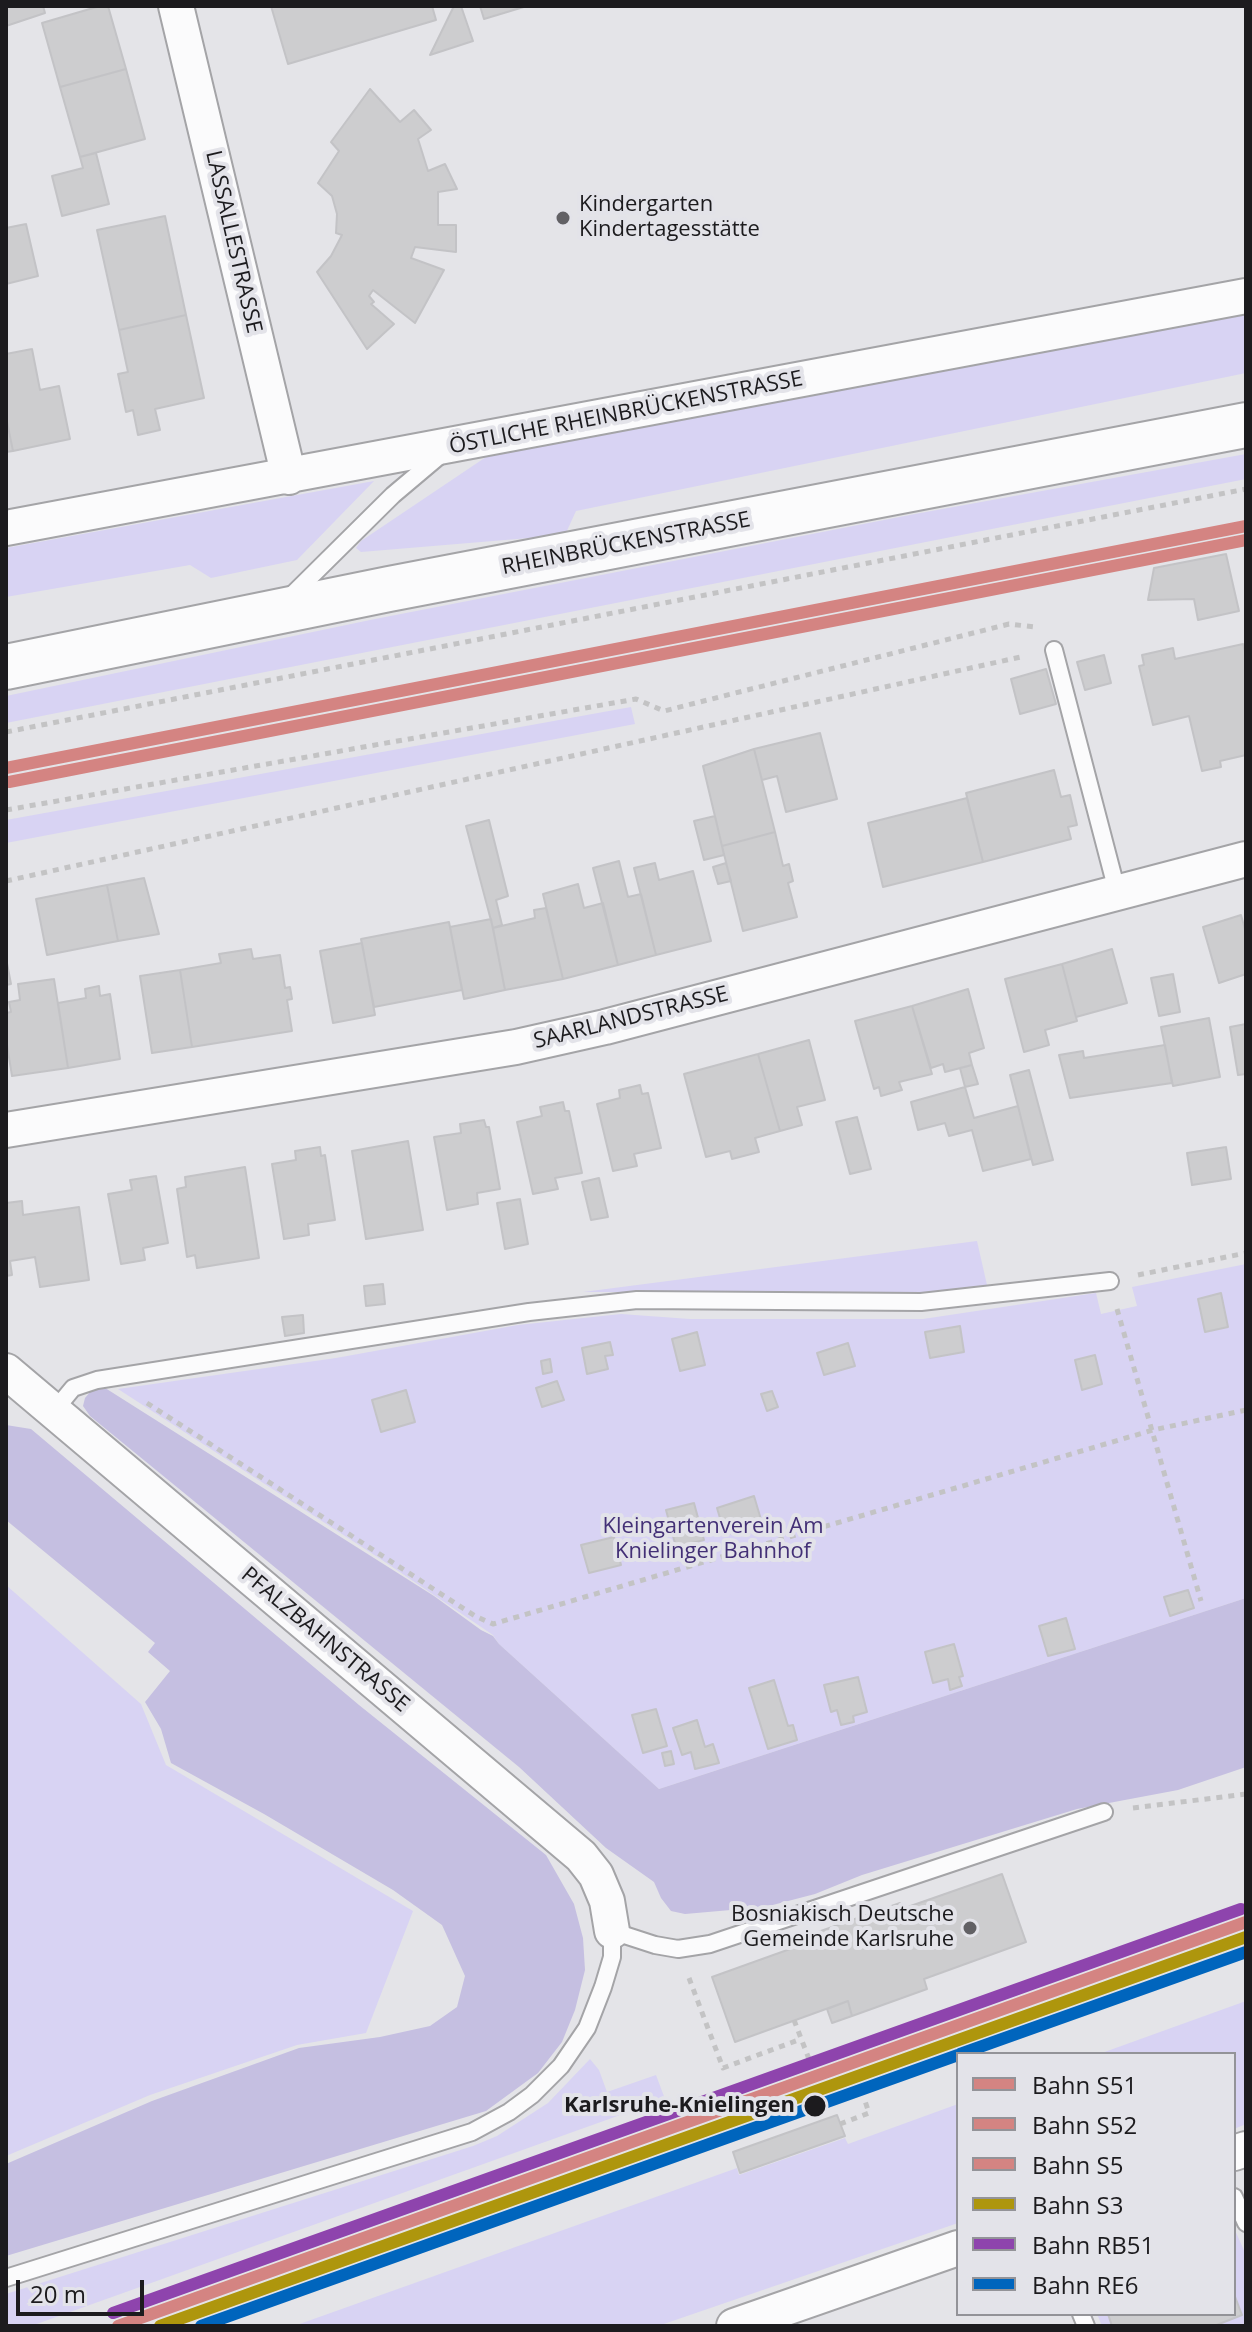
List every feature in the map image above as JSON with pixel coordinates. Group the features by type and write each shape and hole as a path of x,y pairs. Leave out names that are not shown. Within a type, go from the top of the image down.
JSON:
{"main road":[{"name":"RHEINBRÜCKENSTRASSE","path":"6,667 1246,425"}],"street":[{"name":"LASSALLESTRASSE","path":"176,6 289,477"},
{"name":"ÖSTLICHE RHEINBRÜCKENSTRASSE","path":"6,528 1246,296"},
{"name":"SAARLANDSTRASSE","path":"6,1130 516,1047 605,1027 1246,859"},
{"name":"PFALZBAHNSTRASSE","path":"6,1371 581,1856 596,1875 607,1901 612,1931"},
{"path":"734,2326 956,2249"}],"lane":[{"path":"277,612 393,495 451,446"},
{"path":"1054,650 1117,891"},
{"path":"54,1411 73,1388 109,1378 529,1312 637,1300 921,1302 1110,1281"},
{"path":"6,2278 472,2132 509,2112 532,2095 561,2066 587,2028 612,1957 612,1931 678,1949 710,1944 1104,1812"},
{"path":"1236,2201 1246,2223"}],"path":[{"path":"6,732 1246,489"},
{"path":"6,810 636,699 664,711 1009,624 1038,628 1048,635 1054,650 6,881"},
{"path":"1201,1601 1110,1281 1246,1253"},
{"path":"109,1378 475,1616 493,1624 1153,1430 1246,1410"},
{"path":"1104,1812 1246,1794"},
{"path":"678,1949 723,2068 801,2039"},
{"path":"794,2020 812,2067"},
{"path":"840,2124 869,2113 865,2101"}],"green space":[{"path":"1246,307 1246,373 576,511 565,535 361,552 356,548 361,541 486,457"},
{"path":"1246,454 1246,479 6,723 6,696 375,619 915,514"},
{"path":"374,481 297,560 211,578 190,565 6,597 6,548"},
{"path":"631,707 635,724 6,843 6,820"},
{"path":"977,1241 987,1285 936,1292 583,1292"},
{"name":"Kleingartenverein Am Knielinger Bahnhof","path":"1246,1264 1246,1598 659,1789 499,1644 493,1635 118,1389 336,1358 518,1325 621,1314 690,1319 923,1319 1096,1293 1101,1314 1137,1306 1132,1287"},
{"path":"6,1585 141,1704 166,1765 413,1911 366,2033 297,2045 150,2095 6,2156"},
{"path":"1246,2001 1246,2124 1236,2128 1236,2052 1105,2052"},
{"path":"590,2059 599,2070 607,2092 656,2075 665,2099 31,2326 6,2326 6,2294 497,2136 548,2103"},
{"path":"956,2105 956,2224 658,2326 294,2326 737,2168 739,2175 845,2138 848,2144"},
{"path":"1236,2232 1246,2255 1246,2326 1102,2326 1098,2316 1236,2316"}],"shaded area":[{"path":"102,1386 493,1636 659,1789 1246,1598 1246,1767 1178,1790 1077,1809 862,1875 815,1894 765,1907 685,1914 671,1911 654,1882 606,1848 519,1767 90,1416 83,1406 85,1398"},
{"path":"6,1425 31,1429 359,1705 546,1855 574,1904 583,1938 585,1970 575,2010 562,2042 538,2073 486,2111 6,2256 6,2164 152,2101 299,2048 380,2037 430,2026 457,2007 465,1976 442,1925 393,1890 171,1763 161,1729 145,1702 170,1671 148,1652 155,1643 6,1520"}],"building":[{"path":"6,6 43,6 45,13 6,26"},
{"path":"108,6 126,69 60,87 42,23"},
{"path":"271,6 432,6 436,20 288,64"},
{"path":"454,6 461,6 473,41 430,55"},
{"path":"480,6 527,6 484,19"},
{"path":"126,69 145,139 80,157 60,87"},
{"path":"370,89 400,122 414,110 431,130 418,139 428,171 445,164 457,189 438,192 438,225 456,225 456,252 415,247 411,258 444,270 415,323 373,290 369,296 374,302 371,304 394,324 367,349 317,272 331,256 342,235 336,233 337,214 332,196 318,183 339,151 331,142"},
{"path":"96,153 109,204 62,216 52,176 83,168 80,157"},
{"path":"165,216 186,315 119,330 97,230"},
{"path":"26,224 38,276 6,284 6,228"},
{"path":"186,315 204,398 155,409 160,430 138,435 133,410 126,412 118,374 128,372 119,330"},
{"path":"32,349 40,390 59,386 70,439 13,451 6,417 6,354"},
{"path":"6,417 13,451 6,452"},
{"path":"1226,554 1239,611 1198,620 1194,599 1148,600 1154,568"},
{"path":"1243,644 1246,655 1246,755 1220,761 1221,767 1202,771 1189,716 1153,725 1139,666 1144,665 1142,655 1173,648 1175,659"},
{"path":"1104,655 1111,683 1085,690 1077,662"},
{"path":"1046,669 1056,704 1020,714 1011,679"},
{"path":"820,733 837,799 786,812 777,776 762,780 754,749"},
{"path":"754,749 775,832 722,846 703,766"},
{"path":"1054,770 1061,797 1070,795 1077,825 1068,827 1071,839 983,862 966,793"},
{"path":"967,798 983,862 883,887 868,823"},
{"path":"715,816 724,855 704,860 694,821"},
{"path":"489,820 508,896 496,900 502,925 493,928 466,826"},
{"path":"775,832 783,866 789,864 793,881 788,883 797,917 743,931 722,846"},
{"path":"619,861 628,897 641,894 656,955 618,965 593,868"},
{"path":"655,863 659,880 693,871 711,941 656,955 634,868"},
{"path":"726,863 731,881 718,884 713,867"},
{"path":"144,878 159,934 118,941 107,885"},
{"path":"578,884 584,908 603,903 618,965 563,979 543,894"},
{"path":"107,885 118,941 47,955 36,899"},
{"path":"546,908 563,979 505,990 493,928 535,918 534,910"},
{"path":"1241,915 1246,933 1246,974 1219,983 1203,927"},
{"path":"491,919 505,990 464,999 450,927"},
{"path":"449,922 462,990 374,1007 361,939"},
{"path":"362,943 375,1015 333,1023 320,951"},
{"path":"251,949 253,959 280,955 285,988 290,987 292,999 287,1000 292,1031 192,1047 180,970 221,963 219,954"},
{"path":"1112,949 1127,1003 1076,1017 1062,964"},
{"path":"6,958 11,984 6,985"},
{"path":"1062,964 1077,1021 1045,1030 1049,1045 1024,1052 1005,979"},
{"path":"180,970 192,1047 152,1053 140,976"},
{"path":"1173,974 1180,1012 1159,1016 1151,978"},
{"path":"54,979 68,1068 12,1076 6,1039 6,1013 11,1012 9,1002 20,1000 18,984"},
{"path":"99,986 100,996 110,994 120,1059 68,1068 58,1003 86,998 85,989"},
{"path":"968,989 984,1048 969,1053 972,1065 945,1072 943,1064 931,1068 912,1006"},
{"path":"912,1006 932,1074 899,1082 902,1090 881,1096 879,1087 874,1089 855,1021"},
{"path":"1209,1018 1220,1077 1173,1086 1161,1027"},
{"path":"1246,1024 1246,1074 1238,1075 1230,1027"},
{"path":"809,1040 825,1100 797,1107 802,1125 780,1131 758,1054"},
{"path":"1165,1045 1172,1083 1070,1098 1059,1055 1083,1051 1084,1058"},
{"path":"758,1054 780,1131 755,1138 759,1152 732,1159 730,1151 706,1157 684,1074"},
{"path":"972,1065 978,1084 965,1087 960,1068"},
{"path":"1029,1070 1053,1160 1033,1165 1010,1075"},
{"path":"640,1085 642,1094 648,1093 661,1148 634,1154 637,1166 613,1171 597,1104 620,1098 619,1090"},
{"path":"965,1087 974,1118 1018,1106 1031,1159 983,1171 972,1130 949,1136 945,1123 918,1130 911,1102"},
{"path":"563,1102 565,1111 569,1111 582,1173 555,1178 558,1189 533,1194 517,1122 542,1116 540,1107"},
{"path":"857,1117 871,1169 850,1174 836,1122"},
{"path":"484,1120 486,1127 489,1127 500,1189 477,1193 478,1204 447,1210 434,1137 461,1133 460,1124"},
{"path":"408,1141 423,1230 366,1239 352,1151"},
{"path":"320,1147 321,1156 325,1155 335,1220 308,1224 309,1235 284,1239 272,1164 296,1160 295,1151"},
{"path":"1226,1147 1231,1179 1192,1185 1187,1153"},
{"path":"245,1167 259,1258 197,1268 195,1255 187,1257 177,1189 186,1187 185,1177"},
{"path":"156,1176 168,1243 143,1248 145,1260 121,1264 108,1194 132,1190 130,1180"},
{"path":"599,1178 608,1217 591,1220 582,1182"},
{"path":"520,1199 528,1244 505,1249 497,1203"},
{"path":"22,1201 23,1215 79,1207 89,1280 40,1287 35,1257 10,1261 12,1275 6,1276 6,1203"},
{"path":"383,1284 385,1304 366,1306 364,1286"},
{"path":"1221,1293 1228,1327 1205,1332 1198,1299"},
{"path":"303,1315 304,1333 285,1336 282,1317"},
{"path":"960,1326 964,1352 930,1358 925,1332"},
{"path":"697,1332 705,1365 680,1371 672,1339"},
{"path":"610,1342 613,1355 605,1356 608,1369 587,1374 582,1348"},
{"path":"848,1343 855,1366 824,1375 817,1353"},
{"path":"1095,1355 1102,1384 1082,1390 1075,1360"},
{"path":"550,1359 552,1372 543,1374 541,1361"},
{"path":"557,1381 564,1400 542,1407 536,1388"},
{"path":"406,1390 415,1422 381,1432 372,1400"},
{"path":"772,1391 778,1407 767,1411 761,1394"},
{"path":"754,1496 762,1523 725,1535 717,1508"},
{"path":"694,1503 704,1540 676,1547 666,1510"},
{"path":"614,1537 621,1565 589,1573 581,1545"},
{"path":"1188,1590 1194,1608 1170,1616 1164,1597"},
{"path":"1066,1618 1075,1649 1048,1656 1039,1626"},
{"path":"954,1644 963,1676 959,1677 962,1686 950,1690 948,1679 933,1683 925,1652"},
{"path":"858,1677 867,1712 853,1716 854,1722 841,1725 837,1710 831,1712 824,1685"},
{"path":"774,1680 788,1726 793,1725 797,1740 768,1749 749,1688"},
{"path":"656,1709 667,1746 643,1753 632,1715"},
{"path":"697,1720 705,1747 713,1744 719,1763 695,1769 691,1752 682,1755 673,1728"},
{"path":"671,1751 674,1764 665,1766 662,1753"},
{"path":"1002,1874 1026,1942 924,1979 927,1989 852,2016 848,2001 735,2042 712,1977 804,1944 801,1938 900,1903 902,1909"},
{"path":"848,2001 852,2016 832,2023 827,2009"},
{"path":"837,2115 845,2136 740,2173 733,2152"},
{"path":"1236,2299 1242,2315 1214,2326 1112,2326 1109,2316 1236,2316"}],"rail line":[{"name":"S51","path":"6,768 1246,526"},
{"name":"S5","path":"9,782 1246,540"},
{"name":"RB51","path":"113,2313 1241,1909"},
{"name":"S52","path":"118,2326 1246,1922"},
{"name":"S3","path":"160,2326 1246,1937"},
{"name":"RE6","path":"966,2052 1246,1952"},
{"name":"RE6","path":"201,2326 956,2056"}],"place":[{"name":"Kindergarten Kindertagesstätte","path":"563,218"},
{"name":"Bosniakisch Deutsche Gemeinde Karlsruhe","path":"970,1928"},
{"name":"Karlsruhe-Knielingen","path":"815,2106"}]}
